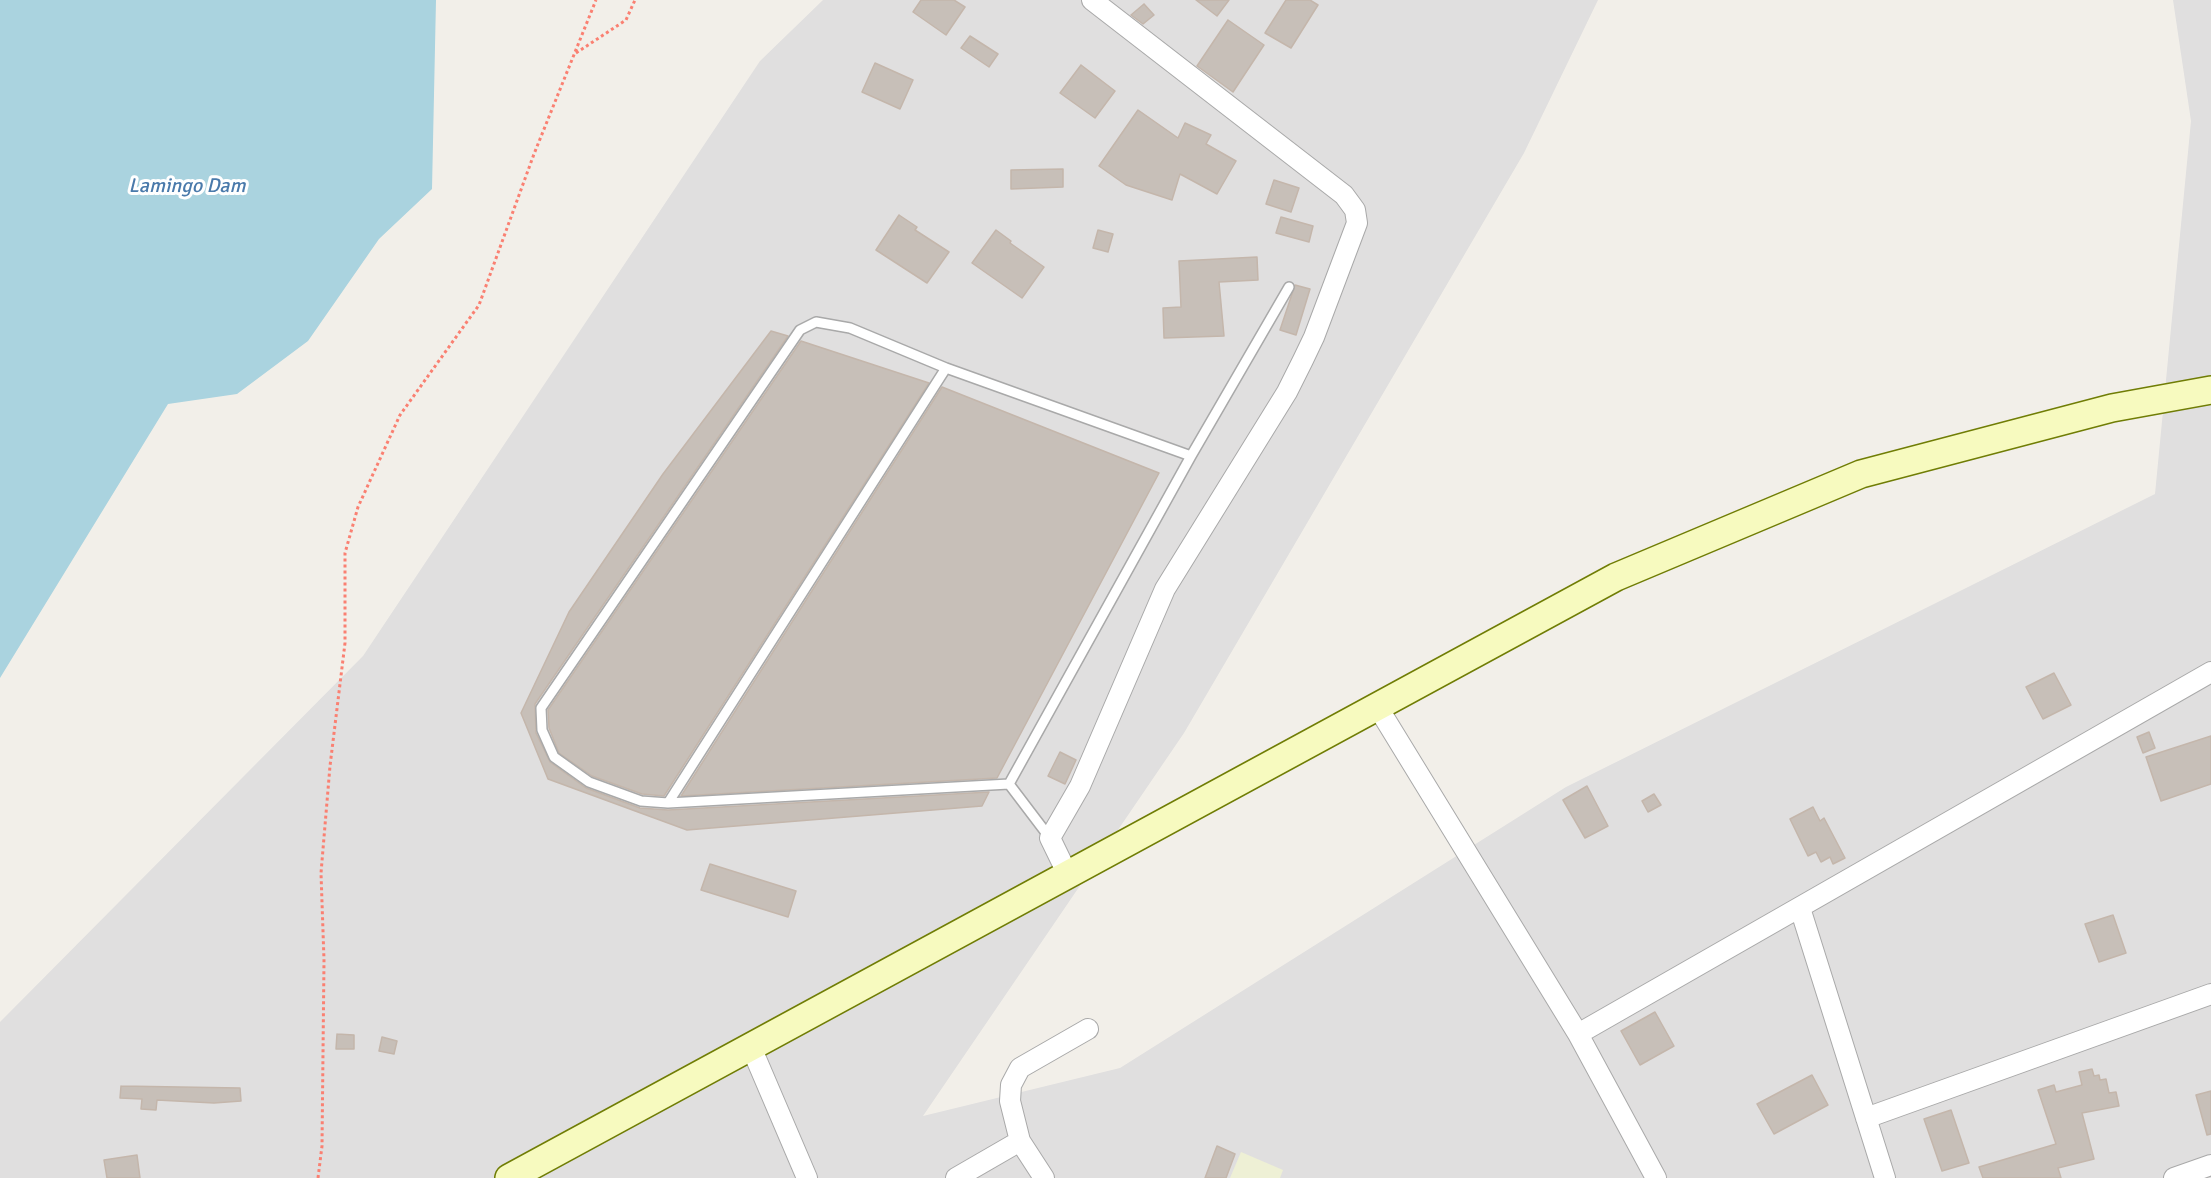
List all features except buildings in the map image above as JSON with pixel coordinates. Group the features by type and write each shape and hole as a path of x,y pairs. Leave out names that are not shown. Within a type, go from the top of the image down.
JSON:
{"main road":[{"path":"509,1178 1616,577 1861,474 2112,408 2211,390"}],"street":[{"path":"1068,875 1050,838 1080,786 1165,589 1287,392 1307,352 1357,223 1355,210 1344,195 1092,0"},
{"path":"1578,1034 2211,672"},
{"path":"1377,706 1578,1034 1656,1178"},
{"path":"1800,908 1884,1178"},
{"path":"1866,1118 2211,994"},
{"path":"1044,1178 1020,1141 1010,1101 1011,1085 1020,1068 1088,1029"},
{"path":"751,1047 807,1178"},
{"path":"956,1178 1020,1141"},
{"path":"2174,1178 2211,1165"}],"lane":[{"path":"1009,784 1191,456 1289,287"},
{"path":"1009,784 668,803 641,801 589,782 554,757 542,730 541,708 800,330 816,322 832,322 946,368 1191,456"},
{"path":"668,803 946,368"},
{"path":"1009,784 1050,838"}],"path":[{"path":"318,1178 322,1146 324,960 321,873 330,766 345,643 345,553 358,507 400,415 479,305 596,0"},
{"path":"574,54 626,20 635,0"}],"shaded area":[{"path":"823,0 1598,0 1524,153 1184,733 923,1116 1120,1068 1566,787 2155,494 2191,121 2173,0 2211,0 2211,1178 0,1178 0,1022 363,656 760,61"}],"green space":[{"path":"1241,1152 1283,1170 1280,1178 1230,1178"}],"water":[{"name":"Lamingo Dam","path":"0,0 436,0 432,189 379,239 308,341 237,394 168,404 0,678"}]}
